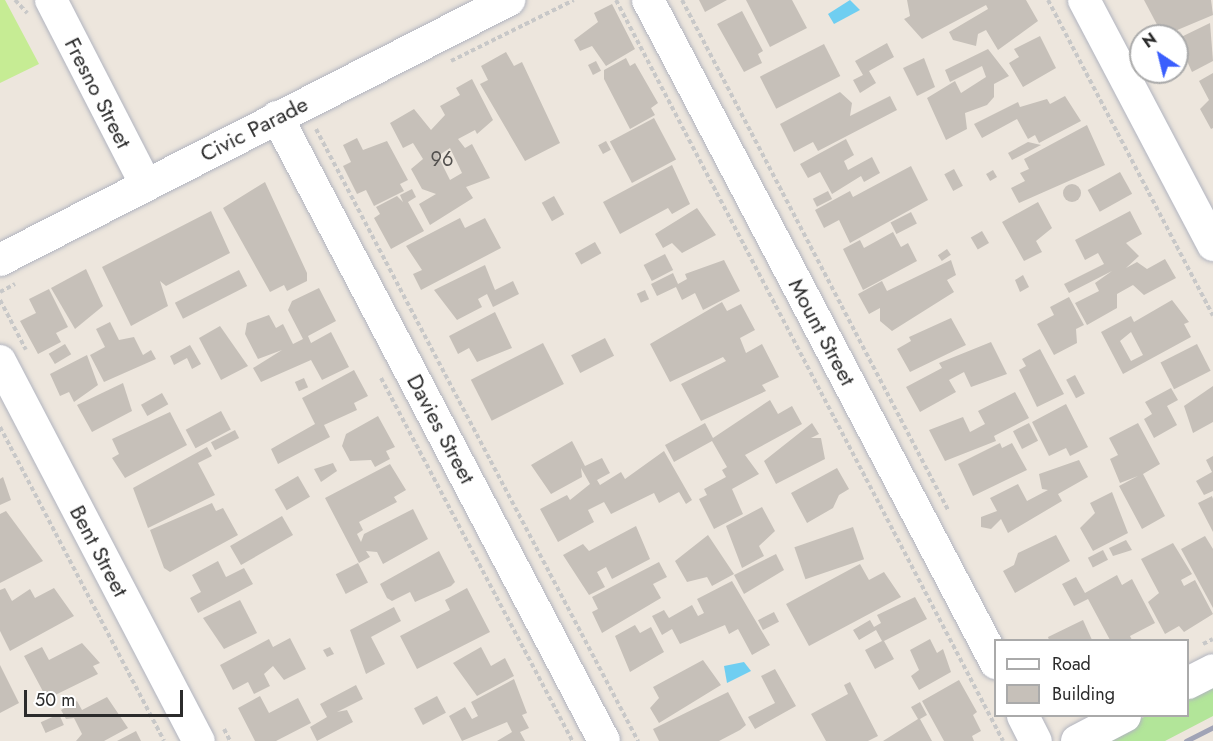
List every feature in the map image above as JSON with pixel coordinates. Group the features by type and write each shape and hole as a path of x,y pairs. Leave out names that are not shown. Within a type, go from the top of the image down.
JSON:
{"street":[{"name":"Fresno Street","path":"51,0 146,185"},
{"name":"Civic Parade","path":"0,260 509,0"},
{"name":"Mount Street","path":"648,0 994,659"},
{"path":"1084,0 1213,245"},
{"name":"Davies Street","path":"277,117 604,741"},
{"name":"Bent Street","path":"0,361 199,741"},
{"path":"1189,682 1213,670"},
{"path":"1024,717 1036,741"},
{"path":"1077,741 1123,717"}],"path":[{"path":"616,0 1003,741"},
{"path":"682,0 950,514"},
{"path":"1048,0 1213,315"},
{"path":"316,129 638,741"},
{"path":"380,375 572,741"},
{"path":"0,427 164,741"}],"green space":[{"path":"0,0 5,0 39,64 0,83"},
{"path":"1213,681 1213,716 1165,741 1098,741 1144,717 1189,717 1189,693"}],"water":[{"path":"850,0 860,10 834,24 828,14"},
{"path":"744,662 751,671 727,683 724,666"}],"building":[{"path":"699,0 727,0 705,12"},
{"path":"746,0 792,0 807,28 770,47"},
{"path":"907,0 1026,0 1038,21 998,50 986,30 978,34 976,46 953,40 949,32 988,9 986,5 922,39 904,19 910,16"},
{"path":"1144,0 1211,0 1213,15 1189,25 1157,24"},
{"path":"612,4 635,49 606,66 592,46 580,51 574,40 598,22 594,13"},
{"path":"742,11 763,51 758,54 762,63 744,72 717,24"},
{"path":"1210,23 1213,61 1192,72 1189,65 1189,33"},
{"path":"1040,36 1056,68 1023,87 1009,63 1019,57 1014,49"},
{"path":"887,43 894,57 869,71 876,83 860,93 853,80 863,75 855,61"},
{"path":"824,44 840,76 776,109 760,77"},
{"path":"988,49 1009,76 994,84 994,97 987,105 965,113 967,129 946,140 927,98 955,81 961,93 986,77 982,66 950,82 945,70"},
{"path":"506,52 514,66 522,62 560,143 525,161 480,84 488,80 481,66"},
{"path":"626,58 630,66 635,63 658,103 651,108 655,115 630,129 604,79 604,70"},
{"path":"924,58 935,87 917,96 903,68"},
{"path":"596,61 601,71 593,75 588,65"},
{"path":"1213,73 1213,128 1211,129 1200,109 1209,100 1199,81"},
{"path":"472,79 493,120 477,134 475,130 458,139 465,148 472,144 490,178 466,187 473,198 430,225 419,204 436,194 422,189 411,169 423,159 413,143 403,148 390,123 414,109 431,130 445,115 440,106 460,95 456,88","holes":["450,148 462,173 450,180 438,156"]},
{"path":"840,92 852,103 850,116 890,96 897,110 818,151 813,142 794,152 780,124"},
{"path":"1065,96 1081,121 1039,143 1035,135 1028,139 1017,119 982,138 974,124 1018,102 1020,107 1047,99 1050,104"},
{"path":"654,118 676,159 632,183 610,141"},
{"path":"1087,125 1105,165 1019,203 1011,188 1025,181 1020,173 1029,169 1024,159"},
{"path":"357,138 363,150 387,141 408,180 400,184 404,191 374,206 366,190 357,194 343,166 351,162 343,145"},
{"path":"846,139 854,155 844,161 848,170 872,157 880,173 864,182 861,176 832,194 820,172 808,178 800,164"},
{"path":"606,141 611,150 603,154 598,145"},
{"path":"1028,142 1041,145 1012,160 1008,153"},
{"path":"672,165 690,204 672,214 668,208 620,234 603,202"},
{"path":"911,166 928,200 850,243 839,220 824,228 815,210 850,191 853,197"},
{"path":"954,169 963,186 953,191 944,174"},
{"path":"993,170 997,177 990,181 986,174"},
{"path":"1120,172 1132,194 1100,212 1088,190"},
{"path":"265,182 307,273 307,281 287,291 284,285 270,292 223,208"},
{"path":"1068,184 1076,184 1081,189 1079,200 1068,202 1063,197 1063,189"},
{"path":"412,189 416,197 408,202 424,231 391,249 374,218 380,214 376,207 397,196 403,202 400,195"},
{"path":"828,191 832,199 817,207 813,199"},
{"path":"554,196 564,214 552,221 542,203"},
{"path":"1038,202 1052,228 1036,241 1042,252 1024,261 1002,222"},
{"path":"697,208 716,235 682,253 672,243 663,248 655,234"},
{"path":"211,211 230,253 166,286 160,281 168,306 131,326 102,267"},
{"path":"1130,211 1142,234 1126,243 1139,256 1126,268 1137,262 1147,269 1165,259 1176,278 1144,295 1133,285 1117,294 1117,308 1087,325 1075,303 1099,291 1095,283 1112,271 1069,293 1064,284 1104,264 1098,253 1085,260 1075,240"},
{"path":"911,212 917,224 896,234 891,222"},
{"path":"460,218 465,228 485,218 501,248 421,290 413,274 422,270 406,246"},
{"path":"982,231 989,243 978,250 971,238"},
{"path":"893,232 901,247 908,243 917,261 863,290 843,249 860,240 864,248"},
{"path":"595,242 601,253 581,265 575,253"},
{"path":"947,249 951,255 942,261 938,255"},
{"path":"665,254 673,270 652,281 644,265"},
{"path":"724,260 740,291 703,310 695,293 682,300 676,287 657,296 651,284 673,273 678,284 687,279 685,274"},
{"path":"951,260 956,275 947,280 954,292 892,331 880,321 880,308 869,314 858,294 882,281 887,291"},
{"path":"485,265 495,290 513,281 519,294 493,307 487,294 478,299 482,307 457,320 434,290"},
{"path":"86,269 103,306 75,329 51,288"},
{"path":"239,270 247,286 183,319 175,303"},
{"path":"1023,275 1029,287 1020,292 1015,280"},
{"path":"319,288 336,321 308,336 311,343 331,332 349,367 322,380 311,360 261,382 253,368 282,350 258,359 245,334 247,323 269,315 276,328 283,324 293,344 303,339 288,310 292,301"},
{"path":"49,289 68,327 56,333 61,342 38,354 20,321 36,313 29,299"},
{"path":"645,290 649,299 641,303 637,294"},
{"path":"1069,297 1084,325 1076,329 1077,343 1054,355 1037,324 1054,315 1050,307"},
{"path":"1172,300 1189,322 1184,324 1191,337 1123,374 1101,332 1131,316 1134,322","holes":["1131,332 1143,355 1131,361 1120,341"]},
{"path":"722,302 727,311 741,304 755,330 740,338 746,353 762,344 779,377 762,385 766,391 701,421 681,384 726,361 723,357 670,382 650,344"},
{"path":"495,312 512,348 477,362 469,348 458,354 449,336"},
{"path":"951,318 966,345 910,372 897,349 911,341 909,337"},
{"path":"110,322 119,340 134,337 143,355 151,350 156,359 104,382 90,355 105,347 96,329"},
{"path":"220,326 248,366 221,380 199,338"},
{"path":"605,338 614,356 580,373 571,355"},
{"path":"991,342 1007,374 971,387 964,372 949,380 956,392 920,412 906,387 942,368 939,363"},
{"path":"543,343 564,384 492,421 471,380"},
{"path":"65,344 71,354 55,364 49,354"},
{"path":"1197,344 1211,371 1174,389 1160,363"},
{"path":"190,345 201,364 192,369 187,358 174,365 170,356"},
{"path":"1040,349 1064,394 1037,407 1019,370 1026,366 1022,359"},
{"path":"87,355 98,385 74,402 69,392 60,396 50,374"},
{"path":"354,370 368,396 354,403 357,410 324,425 330,437 278,464 271,449 315,424 302,398"},
{"path":"1075,375 1085,394 1076,398 1066,380"},
{"path":"304,378 308,387 299,391 295,382"},
{"path":"123,383 132,411 92,432 77,405"},
{"path":"1213,386 1213,422 1193,433 1184,406"},
{"path":"1171,388 1178,400 1167,406 1177,425 1154,438 1144,419 1152,414 1145,402"},
{"path":"1015,392 1029,418 994,436 996,441 945,461 929,430 963,417 970,432 985,424 978,411"},
{"path":"162,393 168,404 147,416 141,405"},
{"path":"770,400 778,414 792,406 802,424 745,455 759,474 732,489 743,514 714,529 699,499 707,495 704,489 726,477 722,470 727,467 712,441 674,462 665,445 705,423 713,438"},
{"path":"1066,404 1088,447 1070,456 1066,448 1049,456 1032,422"},
{"path":"221,411 231,430 196,448 186,430"},
{"path":"170,412 187,445 125,478 112,458 119,454 112,439"},
{"path":"378,416 395,447 386,451 390,459 375,467 371,460 350,461 342,446 346,434"},
{"path":"812,423 819,434 811,438 821,438 825,459 776,484 764,461"},
{"path":"1029,423 1038,441 1022,449 1013,431"},
{"path":"1138,423 1160,464 1143,474 1165,516 1142,529 1119,486 1138,476 1120,483 1110,459 1118,455 1109,438"},
{"path":"235,430 239,438 215,450 211,442"},
{"path":"572,441 585,466 602,458 610,473 597,480 600,485 621,472 625,479 664,451 692,500 686,504 679,492 659,503 654,493 611,514 604,502 588,510 594,522 558,542 540,509 567,495 570,500 590,484 581,468 582,477 551,494 531,465"},
{"path":"1000,443 1002,448 1012,443 1027,470 973,496 958,464"},
{"path":"207,447 212,456 198,463 215,495 148,528 133,488"},
{"path":"1213,456 1213,491 1204,495 1196,481 1212,472 1206,460"},
{"path":"1079,460 1088,477 1058,494 1062,501 1008,533 1001,519 991,529 981,527 981,517 997,511 990,498 1018,484 1027,501 1048,490 1042,489 1039,474"},
{"path":"333,463 337,471 321,482 314,469"},
{"path":"390,464 406,490 394,497 397,502 359,522 363,530 357,534 361,542 364,534 413,509 428,539 383,564 377,552 366,551 370,557 359,563 325,498"},
{"path":"837,468 849,489 839,495 833,508 807,523 791,493"},
{"path":"298,476 310,497 287,510 275,490"},
{"path":"3,477 11,500 0,505 0,479"},
{"path":"1112,492 1128,533 1093,551 1080,528 1095,513 1090,503"},
{"path":"1212,496 1213,499 1213,532 1198,503"},
{"path":"212,503 216,511 223,508 238,535 170,572 164,568 150,530"},
{"path":"762,507 775,531 759,546 764,556 742,568 726,526"},
{"path":"6,511 43,561 0,583 0,514"},
{"path":"282,516 293,535 241,565 230,546"},
{"path":"636,526 650,559 612,579 606,567 597,572 605,587 589,595 563,555 583,544 589,551"},
{"path":"853,527 864,559 805,579 794,547"},
{"path":"708,535 734,574 712,586 707,577 687,582 675,561"},
{"path":"1056,535 1070,561 1015,593 1003,571 1014,565 1018,553"},
{"path":"1205,536 1213,549 1213,608 1181,549"},
{"path":"1126,540 1132,550 1113,556 1109,548"},
{"path":"1173,543 1192,574 1181,580 1184,586 1195,580 1213,614 1184,632 1179,626 1165,634 1148,602 1159,593 1141,559"},
{"path":"1103,550 1108,560 1093,568 1088,558"},
{"path":"439,551 455,582 451,586 415,602 410,592 392,601 387,598 380,584"},
{"path":"776,554 784,570 744,594 734,575"},
{"path":"218,561 226,577 244,568 253,584 198,613 190,598 201,592 192,575"},
{"path":"659,562 667,577 653,584 661,598 602,633 592,612 598,609 592,597"},
{"path":"358,563 368,583 346,594 336,574"},
{"path":"860,564 869,580 884,572 901,597 809,646 786,604"},
{"path":"1117,575 1122,585 1132,579 1155,623 1130,636 1132,639 1109,639 1088,599 1074,606 1062,584 1076,577 1085,593"},
{"path":"732,581 770,645 752,655 738,629 729,634 725,625 680,644 672,629 662,635 652,616 664,610 669,618 692,605 698,616 704,613 697,599"},
{"path":"5,588 12,601 30,589 35,598 54,588 74,616 10,651 0,631 0,590"},
{"path":"467,588 490,632 417,669 400,636 450,610 445,600"},
{"path":"915,597 927,619 884,641 894,659 875,669 865,650 882,641 876,630 859,640 853,630 870,620 874,627 881,623 877,615"},
{"path":"240,600 257,633 224,649 203,618"},
{"path":"394,607 401,621 371,637 385,664 366,674 350,630"},
{"path":"774,612 779,622 763,630 758,620"},
{"path":"1083,620 1092,639 1049,639 1048,637"},
{"path":"635,625 640,633 651,627 664,652 630,672 615,636"},
{"path":"290,638 306,669 284,680 273,666 264,674 270,686 254,694 248,682 233,690 220,665 269,639 273,647"},
{"path":"930,639 937,653 943,649 951,672 919,690 911,676 919,670 910,650"},
{"path":"82,643 100,663 93,666 98,674 47,699 24,656 42,647 49,660"},
{"path":"330,647 334,654 327,657 323,650"},
{"path":"481,647 491,666 505,658 514,676 477,696 453,663"},
{"path":"703,660 721,685 659,723 650,708 659,698 653,687"},
{"path":"0,665 19,703 0,713"},
{"path":"775,669 796,706 755,729 748,717 775,703 761,676"},
{"path":"514,679 527,713 522,715 529,728 520,732 525,741 497,741 512,732 507,722 462,741 449,716 465,707 472,719 478,716 471,702"},
{"path":"959,680 977,712 973,715 981,731 972,736 974,741 944,741 922,701"},
{"path":"850,682 878,736 868,741 826,741 811,714 848,694 844,685"},
{"path":"356,685 363,699 337,712 347,710 353,722 317,741 310,727 327,717 320,704"},
{"path":"728,692 746,725 740,730 719,741 659,741 653,729"},
{"path":"260,696 269,713 298,698 311,723 276,741 255,741 238,708"},
{"path":"437,696 446,713 423,725 414,708"},
{"path":"107,697 128,728 104,741 76,741 82,734 74,718 66,719 61,710 77,701 82,710"},
{"path":"920,702 927,715 920,719 932,741 883,741 918,719 911,707"},
{"path":"59,714 64,725 46,733 41,722"},
{"path":"136,731 141,741 117,741"}],"railway":[{"path":"1186,741 1213,727"}]}
